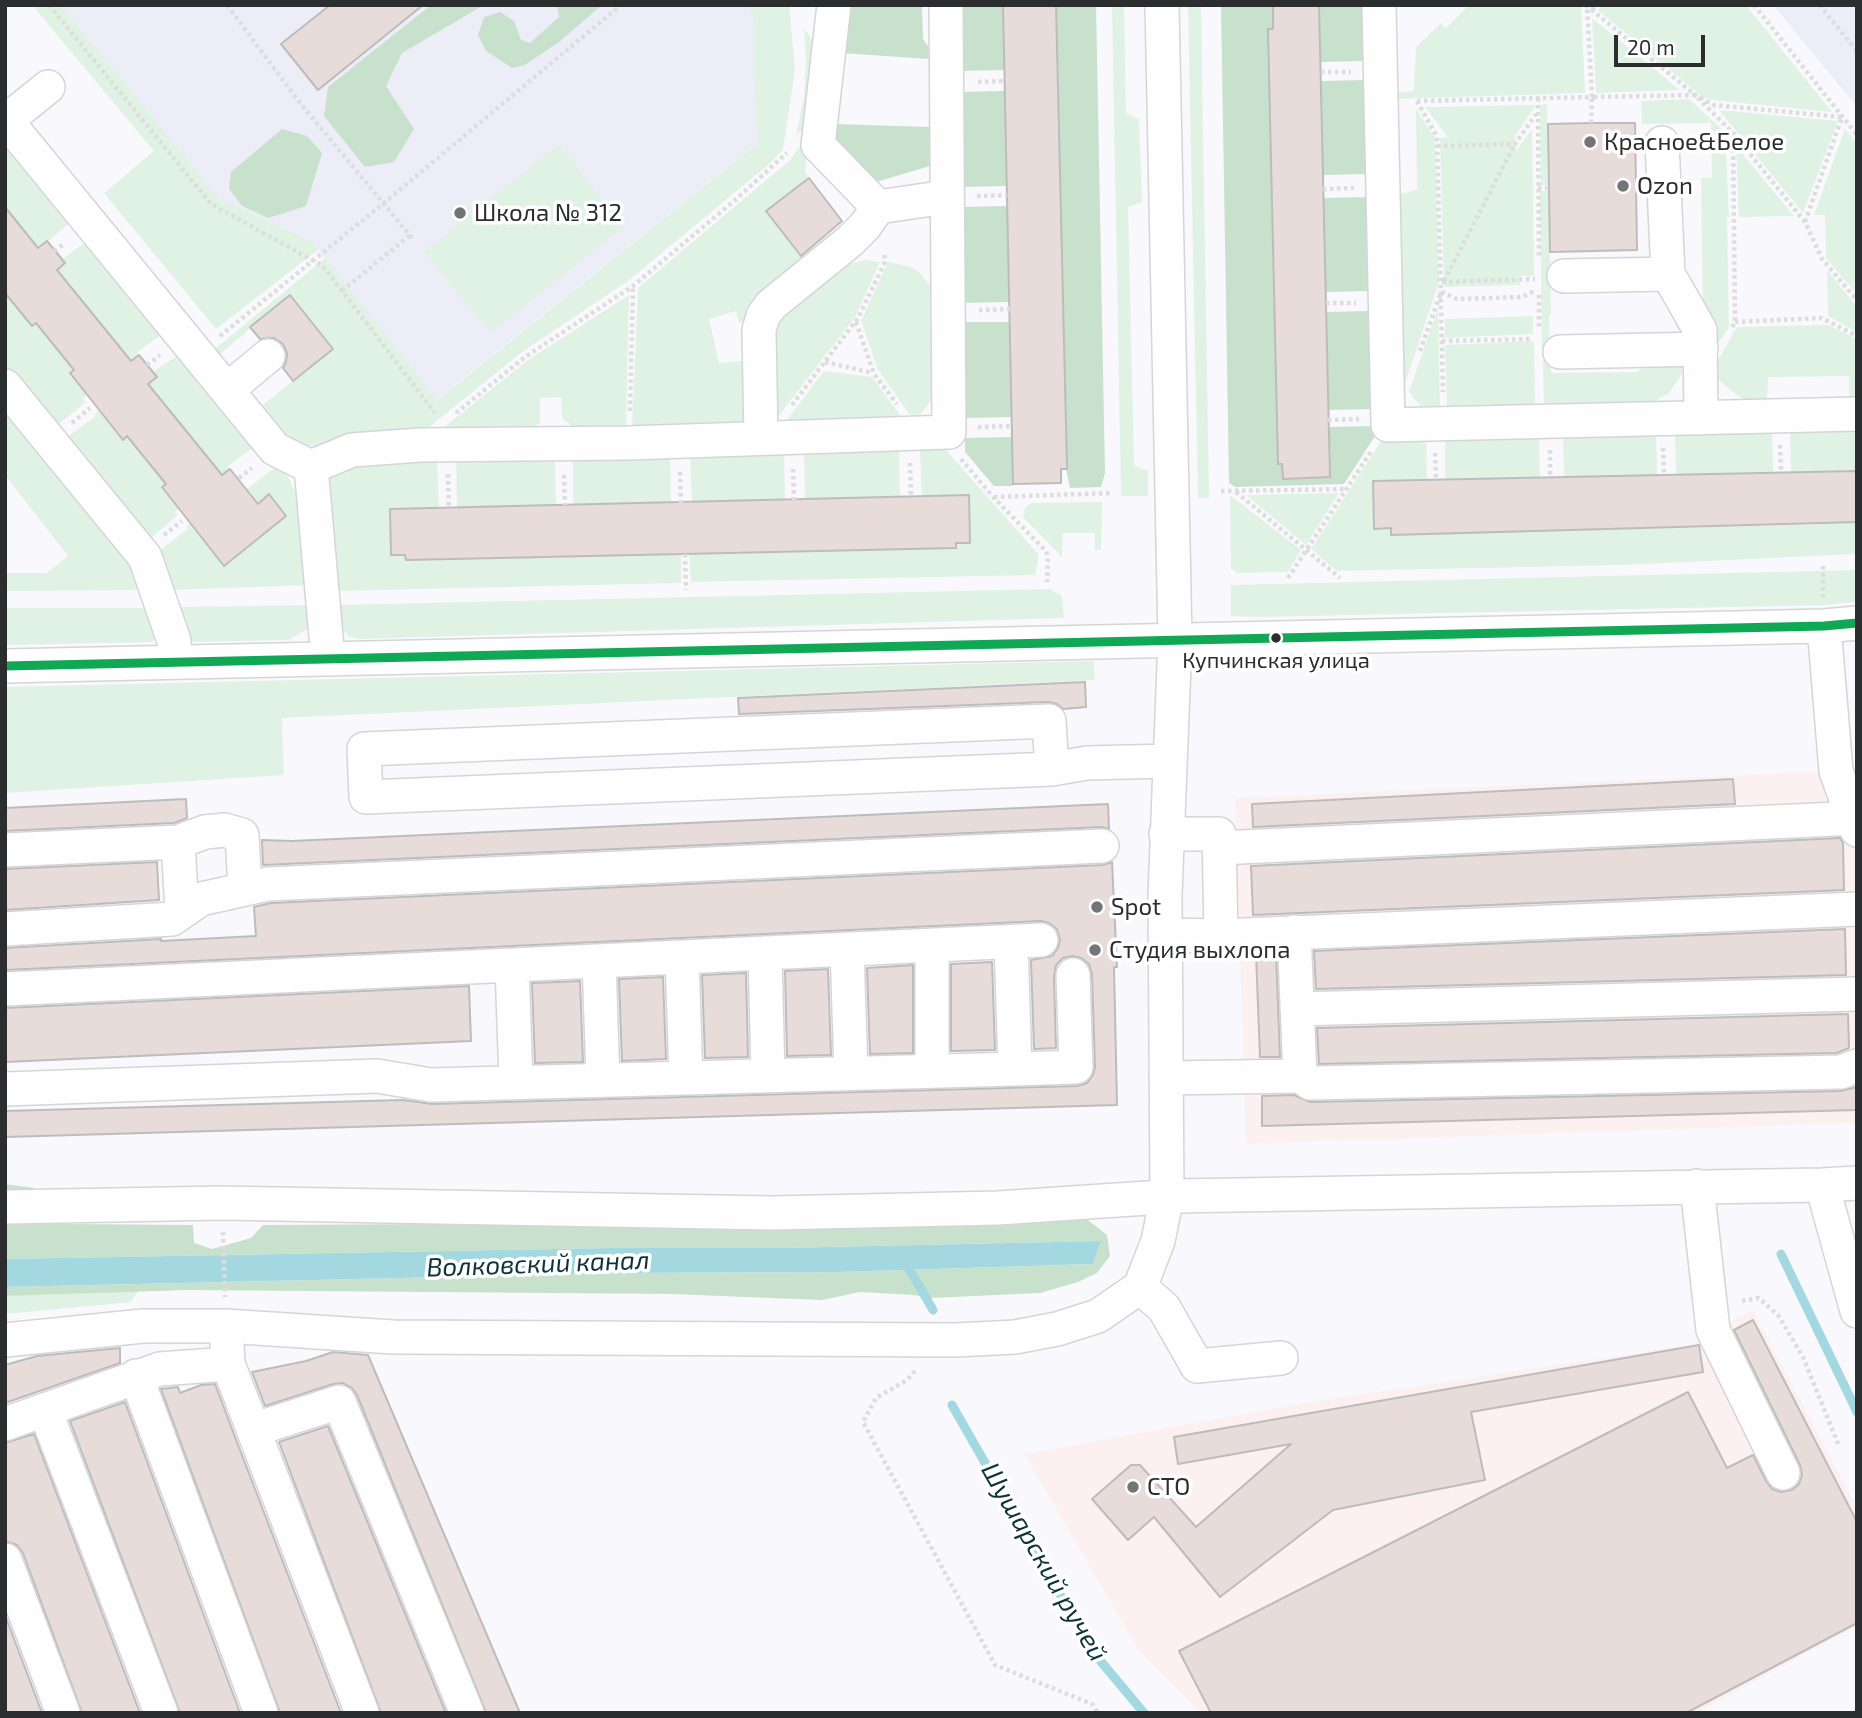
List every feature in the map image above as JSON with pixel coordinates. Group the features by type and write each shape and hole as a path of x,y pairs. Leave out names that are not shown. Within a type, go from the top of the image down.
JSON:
{"street":[{"path":"834,5 818,145 878,207"},
{"path":"48,87 6,119 78,202 275,449 311,467 352,450 420,445 629,443 935,433 946,197 946,5"},
{"path":"5,1340 232,1318 393,1337 924,1340 1015,1337 1098,1317 1140,1287 1172,1196 1165,935 1166,834 1175,639 1162,5"},
{"path":"1382,8 1381,102 1388,425 1857,414"},
{"path":"1662,143 1668,274 1700,330 1701,418"},
{"path":"761,438 745,332 771,305 850,241 878,207 946,197"},
{"path":"1547,281 1668,274"},
{"path":"1549,346 1701,349"},
{"path":"227,390 268,356"},
{"path":"5,386 145,557 174,641 174,662"},
{"path":"311,467 328,659"},
{"path":"5,666 1824,626 1857,622"},
{"path":"1219,848 1855,822 1836,771 1824,626"},
{"path":"1052,769 1049,721 364,749 366,797 1052,769 1087,763 1169,761"},
{"path":"5,850 178,842 205,832 224,830 242,835 245,889"},
{"path":"1166,834 1219,834 1221,936"},
{"path":"178,842 183,912"},
{"path":"5,929 172,919 201,899 282,884 1102,846"},
{"path":"1165,935 1221,936 1857,909"},
{"path":"1294,932 1300,1076"},
{"path":"5,989 1026,941 1015,1069"},
{"path":"932,945 932,1071"},
{"path":"847,949 851,1073"},
{"path":"765,953 768,1075"},
{"path":"682,957 686,1078"},
{"path":"599,961 603,1080"},
{"path":"512,965 516,1082"},
{"path":"5,1089 377,1076 431,1084 1076,1067 1073,975"},
{"path":"1297,1009 1857,994"},
{"path":"1167,1078 1300,1076 1310,1083 1841,1072 1857,1066"},
{"path":"5,1207 221,1203 772,1213 1012,1207 1172,1196 1857,1183"},
{"path":"1822,1185 1857,1311"},
{"path":"1697,1186 1713,1330 1783,1473"},
{"path":"1140,1287 1164,1308 1197,1367 1281,1358"},
{"path":"232,1318 228,1364 362,1713"},
{"path":"5,1424 160,1369 228,1364"},
{"path":"136,1376 261,1713"},
{"path":"253,1430 339,1402 467,1713"},
{"path":"45,1410 161,1713"},
{"path":"5,1560 63,1713"}],"path":[{"path":"49,5 211,204 323,266 442,424"},
{"path":"227,5 300,103 411,237 342,291"},
{"path":"198,354 621,5"},
{"path":"1586,5 1695,95 1733,133 1805,222 1822,258 1857,300"},
{"path":"1586,5 1591,123"},
{"path":"1592,10 1597,5"},
{"path":"1754,5 1857,135"},
{"path":"1823,5 1821,7 1857,51"},
{"path":"1381,102 1695,95 1714,105 1842,117"},
{"path":"1417,101 1437,137 1444,424"},
{"path":"1442,282 1515,144 1538,111"},
{"path":"1805,222 1842,117"},
{"path":"1729,332 1735,322 1733,133"},
{"path":"1437,146 1515,144"},
{"path":"453,415 525,356 633,286 790,150"},
{"path":"1538,188 1549,188"},
{"path":"761,438 779,423 856,321 885,262 878,207"},
{"path":"1442,282 1547,281"},
{"path":"1441,292 1457,299 1522,297 1547,281"},
{"path":"629,443 633,286"},
{"path":"1735,322 1822,318 1857,337"},
{"path":"856,321 874,374 952,449 1046,551 1047,582"},
{"path":"1442,341 1549,346"},
{"path":"825,362 874,374"},
{"path":"1288,578 1369,455"},
{"path":"1221,491 1347,489"},
{"path":"1236,492 1340,578"},
{"path":"993,496 1111,494"},
{"path":"685,554 686,590"},
{"path":"222,1225 232,1318"},
{"path":"1712,1312 1735,1301 1759,1298 1778,1315 1803,1356 1839,1446"},
{"path":"924,1340 915,1370 907,1380 876,1398 863,1422 995,1665 1093,1704 1098,1713"}],"shaded area":[{"name":"Школа № 312","path":"61,5 746,5 753,14 758,143 436,400 311,241 220,199"},
{"path":"1773,5 1857,5 1857,107"},
{"path":"1857,770 1857,1123 1246,1144 1235,798"},
{"path":"1753,1310 1857,1507 1857,1626 1697,1713 1201,1713 1139,1651 1024,1454 1304,1403 1696,1344 1713,1330"}],"green space":[{"path":"32,5 61,5 220,199 311,241 318,250 216,329 104,193 154,151"},
{"path":"431,5 484,5 402,53 386,86 414,129 394,162 365,167 324,116 328,87"},
{"path":"557,5 602,5 559,42 525,65 512,68 486,51 478,35 484,17 500,12 514,21 521,40 530,43 559,17"},
{"path":"746,5 789,5 795,69 783,150 768,165 628,281 522,352 418,436 316,446 296,445 264,417 262,406 333,348 290,295 219,355 215,349 325,258 437,400 757,144 753,14"},
{"path":"848,5 922,5 923,39 928,46 929,59 841,53"},
{"path":"956,5 1003,5 1005,70 958,71"},
{"path":"1056,5 1096,5 1105,473 1101,487 1070,488 1066,469"},
{"path":"1112,5 1124,5 1126,113 1139,119 1142,202 1128,207 1134,465 1148,471 1148,496 1121,496"},
{"path":"1188,5 1201,5 1209,498 1198,498"},
{"path":"1221,5 1273,5 1273,29 1268,30 1275,348 1280,348 1276,377 1278,463 1282,464 1283,479 1329,477 1329,427 1373,426 1375,436 1344,484 1235,487 1229,483"},
{"path":"1319,5 1364,5 1365,61 1320,62"},
{"path":"1469,5 1581,5 1585,93 1393,99 1392,93 1414,91 1416,47 1441,23 1446,28"},
{"path":"1602,5 1746,5 1832,112 1702,97 1598,10"},
{"path":"1592,18 1680,90 1596,93"},
{"path":"804,28 818,49 811,120 796,136 804,96"},
{"path":"1366,80 1368,174 1323,175 1321,81"},
{"path":"1005,91 1007,186 960,187 958,92"},
{"path":"1689,99 1725,132 1729,217 1729,327 1710,356 1703,312 1701,178 1712,178 1711,123 1642,124 1641,101"},
{"path":"1547,104 1549,185 1541,185 1540,105"},
{"path":"1536,105 1515,136 1516,151 1532,129 1534,276 1519,276 1520,285 1444,287 1440,138 1448,137 1425,107"},
{"path":"1416,109 1435,138 1439,282 1404,387 1395,195 1417,190"},
{"path":"1719,110 1838,121 1803,213"},
{"path":"834,124 931,127 930,166 873,183 831,145"},
{"path":"282,129 307,136 322,153 306,206 268,218 242,206 229,189 231,172"},
{"path":"1845,129 1857,143 1857,294 1826,258 1825,215 1814,215"},
{"path":"808,135 805,172 809,178 766,211 806,262 756,296 752,316 739,323 736,311 709,319 719,363 748,360 746,420 728,425 632,429 638,288 790,160"},
{"path":"5,137 74,220 39,248 5,207"},
{"path":"559,145 623,227 491,332 424,252"},
{"path":"1736,146 1794,216 1739,217"},
{"path":"1540,191 1549,191 1551,314 1550,352 1542,353"},
{"path":"1368,197 1370,291 1326,292 1323,198"},
{"path":"1007,206 1009,302 962,303 960,207"},
{"path":"90,239 165,332 137,352 139,355 131,361 57,270 65,263 62,259"},
{"path":"866,260 880,262 855,317 776,419 768,352 780,318 845,265"},
{"path":"888,262 911,267 919,272 929,284 932,294 934,395 924,410 913,419 878,370 861,321"},
{"path":"1827,270 1857,307 1857,332 1828,316"},
{"path":"629,295 626,429 581,431 562,419 561,397 540,398 540,423 523,432 432,437 528,360"},
{"path":"8,296 32,326 36,323 74,370 70,373 87,395 83,399 86,402 54,428 5,368 5,298"},
{"path":"1438,308 1440,409 1427,409 1421,407 1409,392"},
{"path":"1371,311 1373,409 1328,410 1326,312"},
{"path":"1533,316 1533,334 1445,338 1445,319"},
{"path":"963,322 1010,322 1012,417 965,418"},
{"path":"1828,325 1857,339 1857,399 1849,399 1849,376 1768,377 1767,399 1743,400 1719,380 1713,369 1737,327"},
{"path":"1534,341 1535,408 1447,410 1445,345"},
{"path":"181,353 259,443 228,466 230,469 222,475 148,384 153,372"},
{"path":"1684,355 1682,374 1668,394 1645,406 1544,407 1543,360 1550,360 1551,373 1637,372 1649,361"},
{"path":"824,371 872,377 905,422 783,425"},
{"path":"5,409 132,563 145,590 5,591 5,573 47,573 68,556 5,475"},
{"path":"99,410 122,439 127,436 166,484 162,488 179,509 175,512 178,515 146,542 63,440 96,416"},
{"path":"1857,427 1857,471 1791,472 1790,428"},
{"path":"1772,428 1773,472 1676,474 1675,430"},
{"path":"1656,431 1657,475 1564,477 1563,433"},
{"path":"1539,433 1540,478 1445,480 1445,436"},
{"path":"1426,436 1427,480 1373,481 1375,529 1391,528 1391,535 1827,524 1827,519 1854,518 1854,522 1857,522 1857,554 1622,565 1337,571 1311,549 1384,437"},
{"path":"1012,437 1013,486 994,486 965,452 965,438"},
{"path":"899,449 900,497 805,499 804,451"},
{"path":"945,449 1039,555 1035,575 691,582 689,553 955,548 956,543 970,543 922,497 920,450"},
{"path":"784,452 785,500 692,502 690,454"},
{"path":"670,454 671,503 573,505 573,457"},
{"path":"555,457 556,505 457,507 456,459"},
{"path":"437,459 439,508 405,555 406,560 681,554 681,583 334,591 327,484 331,477 342,467"},
{"path":"278,465 289,478 301,508 313,585 170,590 155,554 188,529 190,524 225,565 286,516 269,495 258,503 247,489"},
{"path":"1339,493 1306,545 1246,495"},
{"path":"1230,495 1301,550 1288,572 1238,573 1231,569"},
{"path":"1102,502 1101,550 1095,550 1095,533 1063,533 1062,557 1023,517 1024,509 1031,503"},
{"path":"1857,570 1857,602 1824,605 1231,616 1231,585"},
{"path":"1050,589 1062,596 1064,618 358,639 349,636 341,628 335,605"},
{"path":"315,605 308,629 288,640 190,642 175,607"},
{"path":"5,608 150,608 158,637 152,642 5,645"},
{"path":"1094,661 1095,680 282,718 284,775 5,793 5,687"},
{"path":"5,1184 34,1188 43,1210 64,1224 193,1225 194,1243 212,1249 251,1238 263,1225 1003,1221 1064,1218 1088,1220 1107,1235 1110,1256 1097,1273 1078,1282 1040,1293 931,1298 860,1292 822,1300 671,1294 188,1290 5,1296 5,1287 621,1273 839,1272 1093,1264 1101,1241 5,1259"},
{"path":"138,1291 131,1302 5,1314 5,1296"}],"water":[{"name":"Волковский канал","path":"1101,1241 1093,1264 839,1272 621,1273 5,1287 5,1259"}],"building":[{"path":"330,5 423,5 318,90 281,44"},
{"path":"1003,5 1056,5 1067,469 1061,469 1061,483 1013,484"},
{"path":"1273,5 1319,5 1330,477 1283,479 1282,464 1278,464 1268,29 1273,29"},
{"path":"1635,123 1637,250 1550,252 1548,124"},
{"path":"809,178 842,221 801,256 766,211"},
{"path":"5,207 38,248 47,241 65,263 57,270 131,361 139,355 157,377 148,384 222,475 230,469 258,504 269,494 286,516 224,566 162,487 166,484 127,436 123,440 70,373 74,370 36,323 32,326 5,293"},
{"path":"290,295 333,349 293,381 283,368 287,353 283,344 274,338 260,339 250,327"},
{"path":"1857,471 1857,522 1391,535 1391,528 1374,529 1373,481"},
{"path":"969,495 970,543 956,543 956,548 406,560 405,555 391,555 390,509"},
{"path":"1085,682 1086,707 1063,709 1048,702 739,714 738,698"},
{"path":"1733,779 1735,804 1253,827 1252,804"},
{"path":"186,799 187,818 174,823 5,831 5,808"},
{"path":"1108,804 1109,829 1101,827 263,865 262,840 292,841"},
{"path":"1840,838 1843,843 1844,890 1253,915 1251,866"},
{"path":"157,862 159,900 5,910 5,869"},
{"path":"1112,862 1117,967 1114,967 1117,1105 5,1137 5,1111 403,1100 432,1104 1077,1086 1087,1083 1095,1067 1092,974 1089,964 1081,958 1063,958 1056,965 1056,1048 1034,1049 1031,960 1052,956 1060,940 1057,929 1041,921 5,970 5,948 256,936 254,907 271,903 1103,865"},
{"path":"1845,929 1846,975 1316,989 1314,951"},
{"path":"1276,953 1280,1057 1260,1057 1256,954"},
{"path":"992,962 995,1050 951,1051 951,964"},
{"path":"913,965 913,1053 870,1054 867,968"},
{"path":"828,969 831,1055 787,1056 785,971"},
{"path":"746,973 748,1057 705,1058 702,975"},
{"path":"663,977 666,1059 622,1061 619,979"},
{"path":"580,981 583,1062 535,1063 532,983"},
{"path":"469,986 471,1041 5,1062 5,1008"},
{"path":"1848,1014 1849,1048 1837,1053 1319,1064 1317,1028"},
{"path":"1857,1087 1857,1110 1262,1126 1262,1096 1294,1095 1310,1102 1841,1091"},
{"path":"1753,1320 1857,1522 1857,1623 1686,1713 1211,1713 1179,1651 1688,1392 1727,1468 1753,1455 1772,1489 1781,1492 1792,1490 1799,1484 1802,1475 1800,1465 1734,1330"},
{"path":"1699,1345 1703,1372 1471,1412 1485,1480 1333,1510 1220,1597 1154,1517 1128,1540 1092,1499 1131,1465 1140,1465 1196,1527 1291,1444 1178,1464 1174,1437"},
{"path":"120,1348 120,1363 5,1403 5,1365 37,1356"},
{"path":"333,1352 368,1355 520,1713 486,1713 352,1388 343,1383 333,1384 265,1406 252,1372 306,1361"},
{"path":"215,1384 341,1713 280,1713 161,1389 178,1387 180,1393 201,1385"},
{"path":"125,1402 240,1713 180,1713 70,1421"},
{"path":"328,1426 446,1713 381,1713 279,1442"},
{"path":"34,1434 140,1713 82,1713 23,1553 17,1545 5,1541 5,1443"},
{"path":"5,1615 42,1713 5,1713"}],"waterway":[{"path":"1781,1254 1857,1412"},
{"name":"Шушарский ручей","path":"904,1260 933,1310"},
{"name":"Шушарский ручей","path":"952,1405 1093,1652 1144,1713"}],"transit line":[{"path":"5,666 1824,626 1857,623"}],"place":[{"name":"Красное&Белое","path":"1590,142"},
{"name":"Ozon","path":"1623,186"},
{"name":"Школа № 312","path":"460,213"},
{"name":"Купчинская улица","path":"1276,638"},
{"name":"Spot","path":"1097,907"},
{"name":"Студия выхлопа","path":"1095,950"},
{"name":"СТО","path":"1133,1487"}]}
